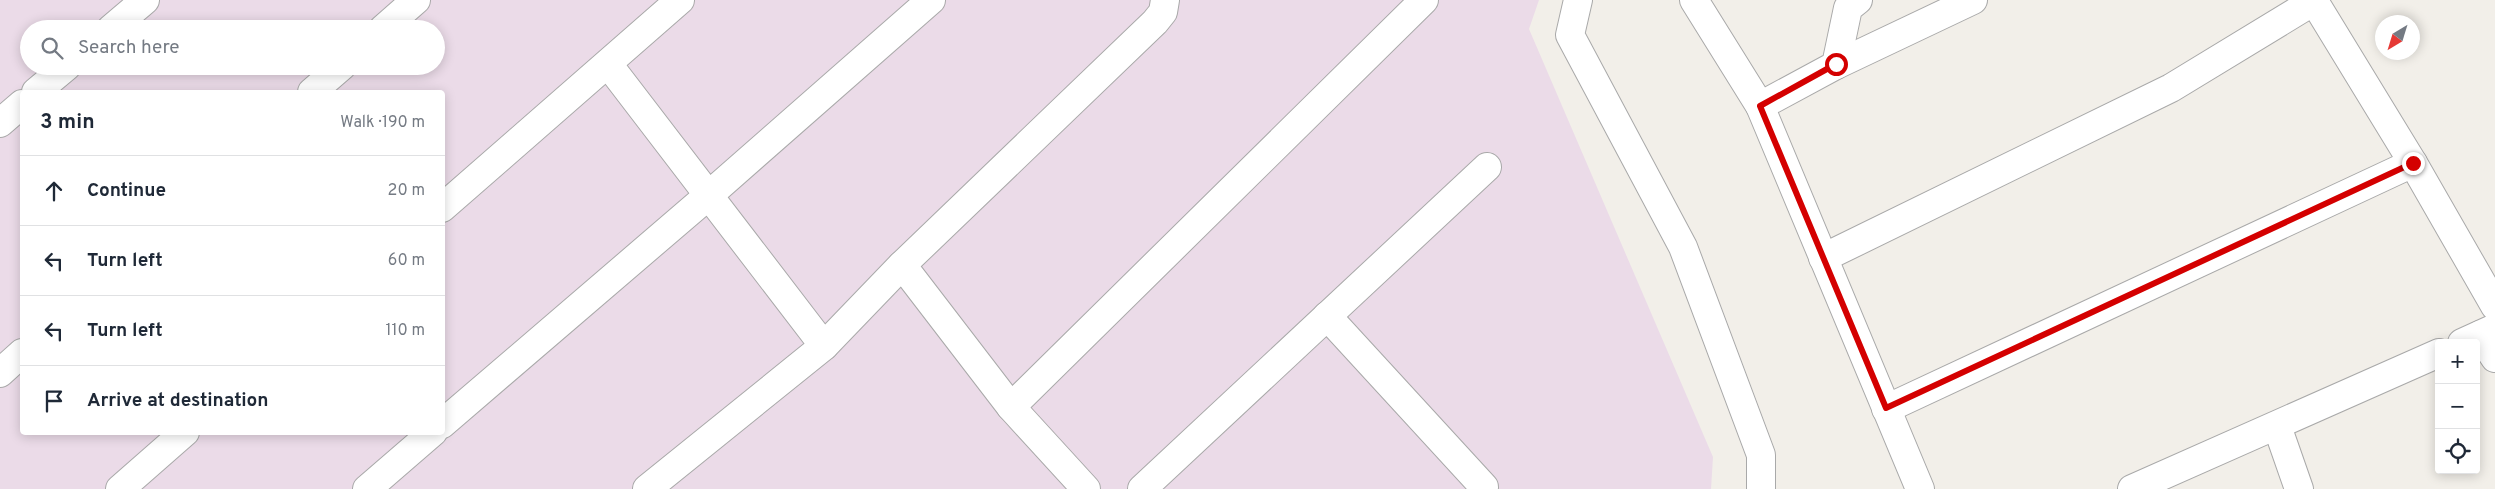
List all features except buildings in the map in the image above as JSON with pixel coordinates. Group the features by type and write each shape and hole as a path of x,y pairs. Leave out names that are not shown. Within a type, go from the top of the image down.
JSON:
{"street":[{"path":"122,20 145,0"},
{"path":"394,20 416,0"},
{"path":"445,205 680,0"},
{"path":"445,421 709,195 931,0"},
{"path":"647,489 824,346 902,265 1155,22 1163,12 1164,0"},
{"path":"1011,408 1424,0"},
{"path":"1578,0 1570,34 1683,247 1761,455 1761,489"},
{"path":"1694,0 1760,106 1920,489"},
{"path":"1836,64 1848,8 1858,0"},
{"path":"1760,106 1836,64 1973,0"},
{"path":"1823,258 2171,88 2316,1 2413,163 2495,306"},
{"path":"608,64 824,346"},
{"path":"38,90 56,75"},
{"path":"314,90 332,75"},
{"path":"0,123 20,106"},
{"path":"1886,408 2413,163"},
{"path":"1142,489 1487,167"},
{"path":"902,265 1011,408 1086,489"},
{"path":"1327,316 1484,487"},
{"path":"2479,335 2495,358"},
{"path":"0,373 20,354"},
{"path":"2132,489 2435,355"},
{"path":"2277,426 2299,489"},
{"path":"120,489 182,435"},
{"path":"368,489 430,435"}],"shaded area":[{"path":"0,0 1539,0 1529,29 1713,457 1711,489 0,489"}],"route":[{"path":"1836,64 1760,106 1886,408 2413,163"}]}
